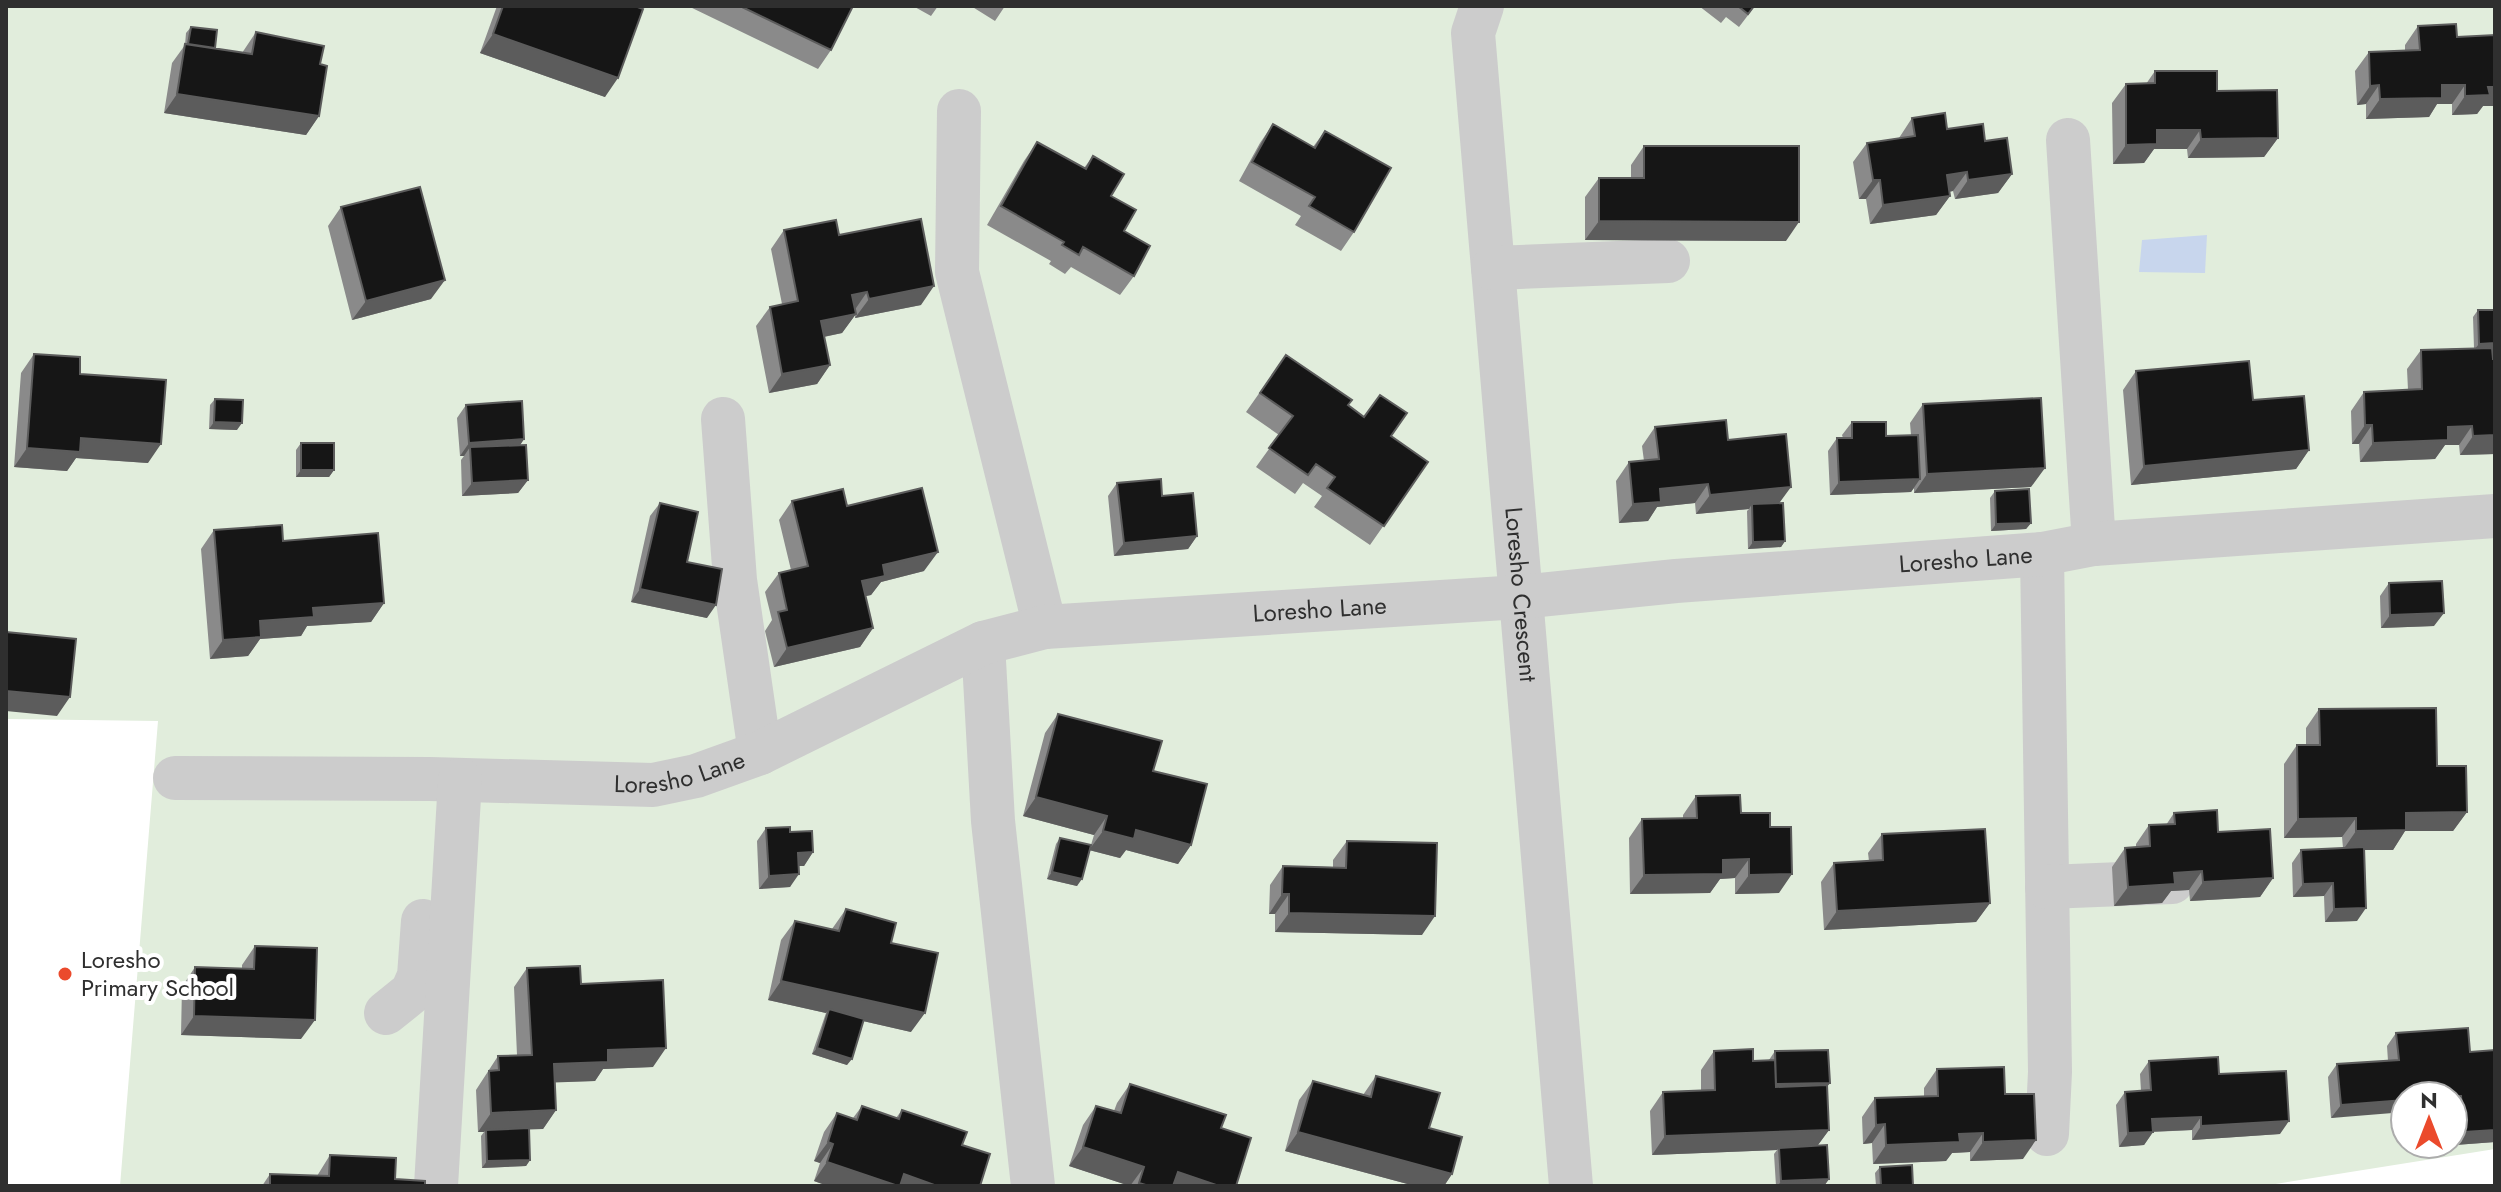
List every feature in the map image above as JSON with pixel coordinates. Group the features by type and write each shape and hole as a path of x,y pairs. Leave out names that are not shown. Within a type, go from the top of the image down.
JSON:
{"street":[{"name":"Loresho Crescent","path":"1482,6 1473,33 1571,1186"},
{"path":"959,111 957,272 1045,627"},
{"path":"2068,140 2094,544"},
{"path":"1493,268 1668,261"},
{"path":"723,419 735,580 760,753"},
{"name":"Loresho Lane","path":"175,778 653,785 696,776 760,753 983,643 1045,627 1520,597 1676,581 2042,554 2094,544 2495,516"},
{"path":"2042,554 2050,1072 2047,1134"},
{"path":"983,643 993,821 1033,1186"},
{"path":"386,1013 412,992 419,976 445,780"},
{"path":"436,1186 445,780"},
{"path":"2047,887 2210,880"}],"green space":[{"path":"6,6 2495,6 2495,1149 2469,1153 2469,1080 2389,1080 2389,1160 2426,1160 2263,1186 120,1186 158,721 6,719"}],"water":[{"path":"2207,235 2205,273 2139,272 2142,240"}],"building":[{"path":"503,6 635,6 643,9 618,78 493,34"},
{"path":"740,6 848,6 852,8 831,50"},
{"path":"1738,6 1754,6 1748,14"},
{"path":"2456,24 2457,37 2495,35 2495,87 2488,87 2490,95 2465,96 2465,85 2442,85 2442,98 2380,99 2379,85 2370,86 2369,52 2420,50 2418,26"},
{"path":"191,27 217,30 215,48 188,44"},
{"path":"256,32 324,46 320,64 327,66 319,116 177,94 185,44 252,54"},
{"path":"2155,71 2217,71 2217,91 2277,90 2278,138 2201,139 2200,130 2157,130 2157,144 2126,145 2126,84 2155,83"},
{"path":"1945,113 1947,129 1983,124 1985,141 2007,138 2012,174 1968,180 1967,172 1947,175 1950,196 1883,205 1880,180 1873,180 1867,143 1915,136 1912,118"},
{"path":"1273,124 1315,148 1325,131 1391,168 1354,232 1309,206 1315,197 1252,162"},
{"path":"1037,142 1086,169 1093,156 1124,174 1111,196 1136,210 1124,231 1150,246 1134,276 1083,247 1079,255 1062,245 1064,242 1001,206"},
{"path":"1644,146 1799,146 1799,222 1599,221 1599,178 1644,178"},
{"path":"420,187 445,280 366,301 341,207"},
{"path":"921,219 934,286 869,299 867,292 852,295 856,314 821,321 830,365 782,374 770,307 798,301 784,230 836,220 839,235"},
{"path":"2478,310 2495,310 2495,343 2479,344"},
{"path":"2492,348 2495,359 2495,435 2473,436 2472,426 2448,427 2448,440 2373,443 2372,425 2365,425 2364,392 2422,389 2421,350"},
{"path":"34,354 80,357 80,374 166,380 161,444 81,438 80,452 27,448"},
{"path":"1286,355 1352,400 1348,405 1364,417 1380,395 1407,413 1391,436 1428,462 1384,526 1327,488 1335,477 1316,464 1308,475 1269,448 1293,416 1260,393"},
{"path":"2249,361 2253,400 2304,396 2309,450 2144,466 2136,371"},
{"path":"2041,398 2045,468 1927,474 1923,404"},
{"path":"215,399 243,400 242,423 214,422"},
{"path":"522,401 524,439 469,443 466,405"},
{"path":"1726,420 1728,440 1786,434 1791,487 1710,495 1708,484 1660,489 1661,502 1633,504 1629,462 1659,459 1655,427"},
{"path":"1852,422 1886,422 1886,436 1918,435 1920,479 1839,482 1837,438 1852,438"},
{"path":"301,443 334,443 334,470 301,470"},
{"path":"526,445 528,480 472,483 470,447"},
{"path":"1161,479 1162,496 1193,493 1197,536 1124,543 1117,483"},
{"path":"922,488 938,552 883,565 885,576 862,581 873,628 787,648 778,612 787,610 779,573 808,566 792,501 843,489 847,506"},
{"path":"2029,489 2031,523 1996,524 1995,491"},
{"path":"660,503 698,512 687,562 722,569 716,605 640,589"},
{"path":"1783,503 1785,541 1753,542 1752,504"},
{"path":"282,525 283,541 378,533 384,603 313,608 314,617 260,621 261,637 223,640 214,530"},
{"path":"2442,581 2444,613 2390,615 2389,583"},
{"path":"6,632 76,639 70,697 6,691"},
{"path":"2436,708 2437,766 2466,766 2467,812 2406,813 2406,830 2356,831 2356,818 2298,819 2297,745 2320,745 2319,709"},
{"path":"1058,714 1162,741 1153,771 1207,784 1191,845 1136,830 1134,839 1103,831 1107,816 1036,797"},
{"path":"1740,795 1741,813 1770,813 1770,827 1791,827 1792,874 1749,875 1749,859 1723,860 1723,874 1644,875 1642,819 1697,818 1696,796"},
{"path":"2217,810 2218,832 2270,829 2273,878 2203,882 2202,871 2174,873 2175,884 2128,887 2125,848 2150,846 2149,825 2175,824 2174,813"},
{"path":"790,827 790,832 812,831 813,852 798,853 799,874 769,876 766,828"},
{"path":"1985,829 1990,903 1837,911 1834,863 1883,860 1882,834"},
{"path":"1060,838 1091,845 1082,879 1052,872"},
{"path":"1347,841 1437,843 1435,916 1289,913 1289,894 1282,894 1283,866 1346,868"},
{"path":"2364,847 2366,908 2334,909 2333,883 2303,884 2301,850"},
{"path":"846,909 896,923 891,943 938,953 925,1013 781,981 795,921 839,931"},
{"path":"255,946 317,948 315,1020 194,1016 195,967 254,969"},
{"path":"580,966 581,984 663,980 666,1048 608,1050 608,1062 554,1064 556,1110 491,1113 489,1071 499,1070 498,1056 532,1055 527,968"},
{"path":"829,1009 864,1019 852,1059 817,1048"},
{"path":"2468,1028 2470,1052 2495,1050 2495,1130 2469,1132 2469,1080 2389,1080 2389,1101 2341,1105 2337,1064 2399,1060 2396,1033"},
{"path":"1753,1049 1753,1061 1775,1060 1776,1087 1827,1085 1829,1130 1665,1136 1663,1092 1715,1090 1714,1051"},
{"path":"1828,1050 1830,1083 1776,1084 1775,1051"},
{"path":"2218,1057 2219,1074 2286,1071 2289,1121 2201,1126 2201,1117 2152,1119 2153,1132 2128,1133 2125,1092 2151,1090 2149,1061"},
{"path":"2004,1067 2005,1094 2034,1094 2036,1140 1983,1142 1983,1133 1959,1134 1960,1142 1886,1145 1885,1124 1876,1125 1875,1098 1938,1096 1937,1069"},
{"path":"1376,1076 1440,1093 1429,1128 1462,1137 1452,1174 1298,1132 1313,1081 1371,1097"},
{"path":"1130,1084 1226,1115 1221,1128 1251,1138 1236,1186 1219,1186 1178,1172 1173,1186 1149,1186 1139,1183 1144,1167 1083,1147 1096,1106 1121,1113"},
{"path":"862,1106 899,1119 902,1110 967,1132 962,1145 990,1154 980,1186 937,1186 904,1174 898,1186 827,1162 833,1144 828,1142 837,1113 857,1120"},
{"path":"529,1128 530,1160 487,1161 486,1130"},
{"path":"1827,1145 1829,1179 1781,1181 1779,1148"},
{"path":"330,1155 396,1158 395,1179 425,1181 425,1186 270,1186 270,1174 329,1176"},
{"path":"1912,1165 1913,1186 1881,1186 1880,1167"}],"place":[{"name":"Loresho Primary School","path":"65,974"}]}
